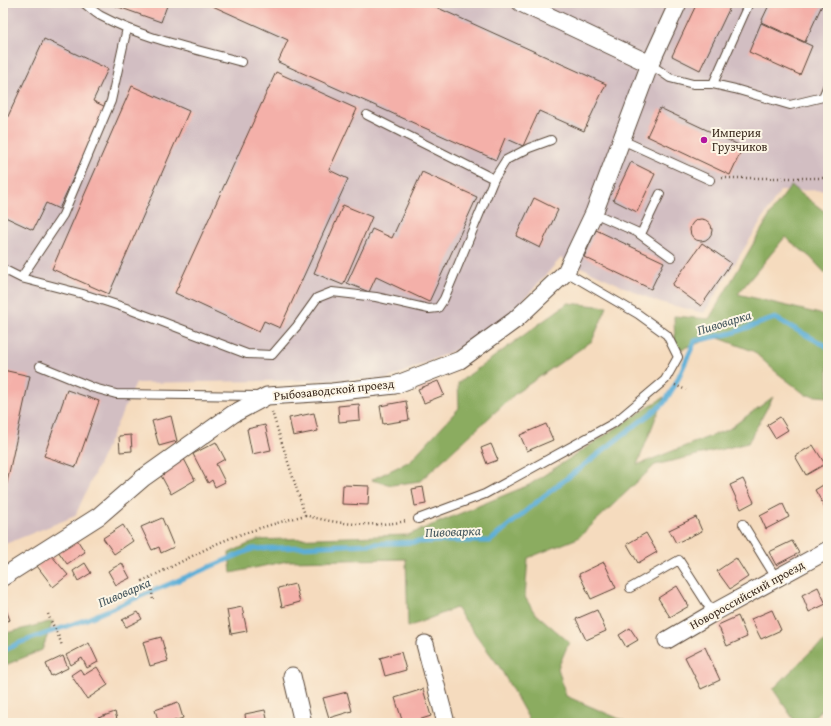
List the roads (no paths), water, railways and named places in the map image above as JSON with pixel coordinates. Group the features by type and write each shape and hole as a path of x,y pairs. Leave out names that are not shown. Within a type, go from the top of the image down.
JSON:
{"street":[{"path":"521,3 650,64"},
{"name":"Рыбозаводской проезд","path":"3,577 99,516 143,478 233,414 267,396 332,392 395,385 460,360 515,320 566,272 594,213 650,64 678,3"},
{"name":"Новороссийский проезд","path":"667,640 828,550"},
{"path":"425,644 446,723"},
{"path":"292,676 304,723"}],"lane":[{"path":"84,3 100,15 127,28 242,62"},
{"path":"714,84 749,3"},
{"path":"21,278 63,215 111,101 127,28"},
{"path":"650,64 670,78 693,84 714,84 790,105 825,97 828,85"},
{"path":"367,115 494,179"},
{"path":"3,269 21,278 83,294 126,308 247,354 272,355 297,326 317,298 332,292 376,297 429,309 438,308 444,299 494,179 506,160 529,148 552,140"},
{"path":"622,140 710,180"},
{"path":"638,233 641,234 660,194"},
{"path":"594,213 638,233 670,257"},
{"path":"418,519 484,494 614,423 664,380 678,357 667,334 638,314 566,272"},
{"path":"40,366 94,388 116,394 267,396"},
{"path":"743,524 776,578"},
{"path":"630,588 679,560 713,613"}],"waterway":[{"name":"Пивоварка","path":"3,651 19,643 87,619 252,549 441,541 490,541 544,496 664,403 675,385 695,341 732,333 775,318 828,347"}],"place":[{"name":"Империя Грузчиков","path":"704,140"}]}
